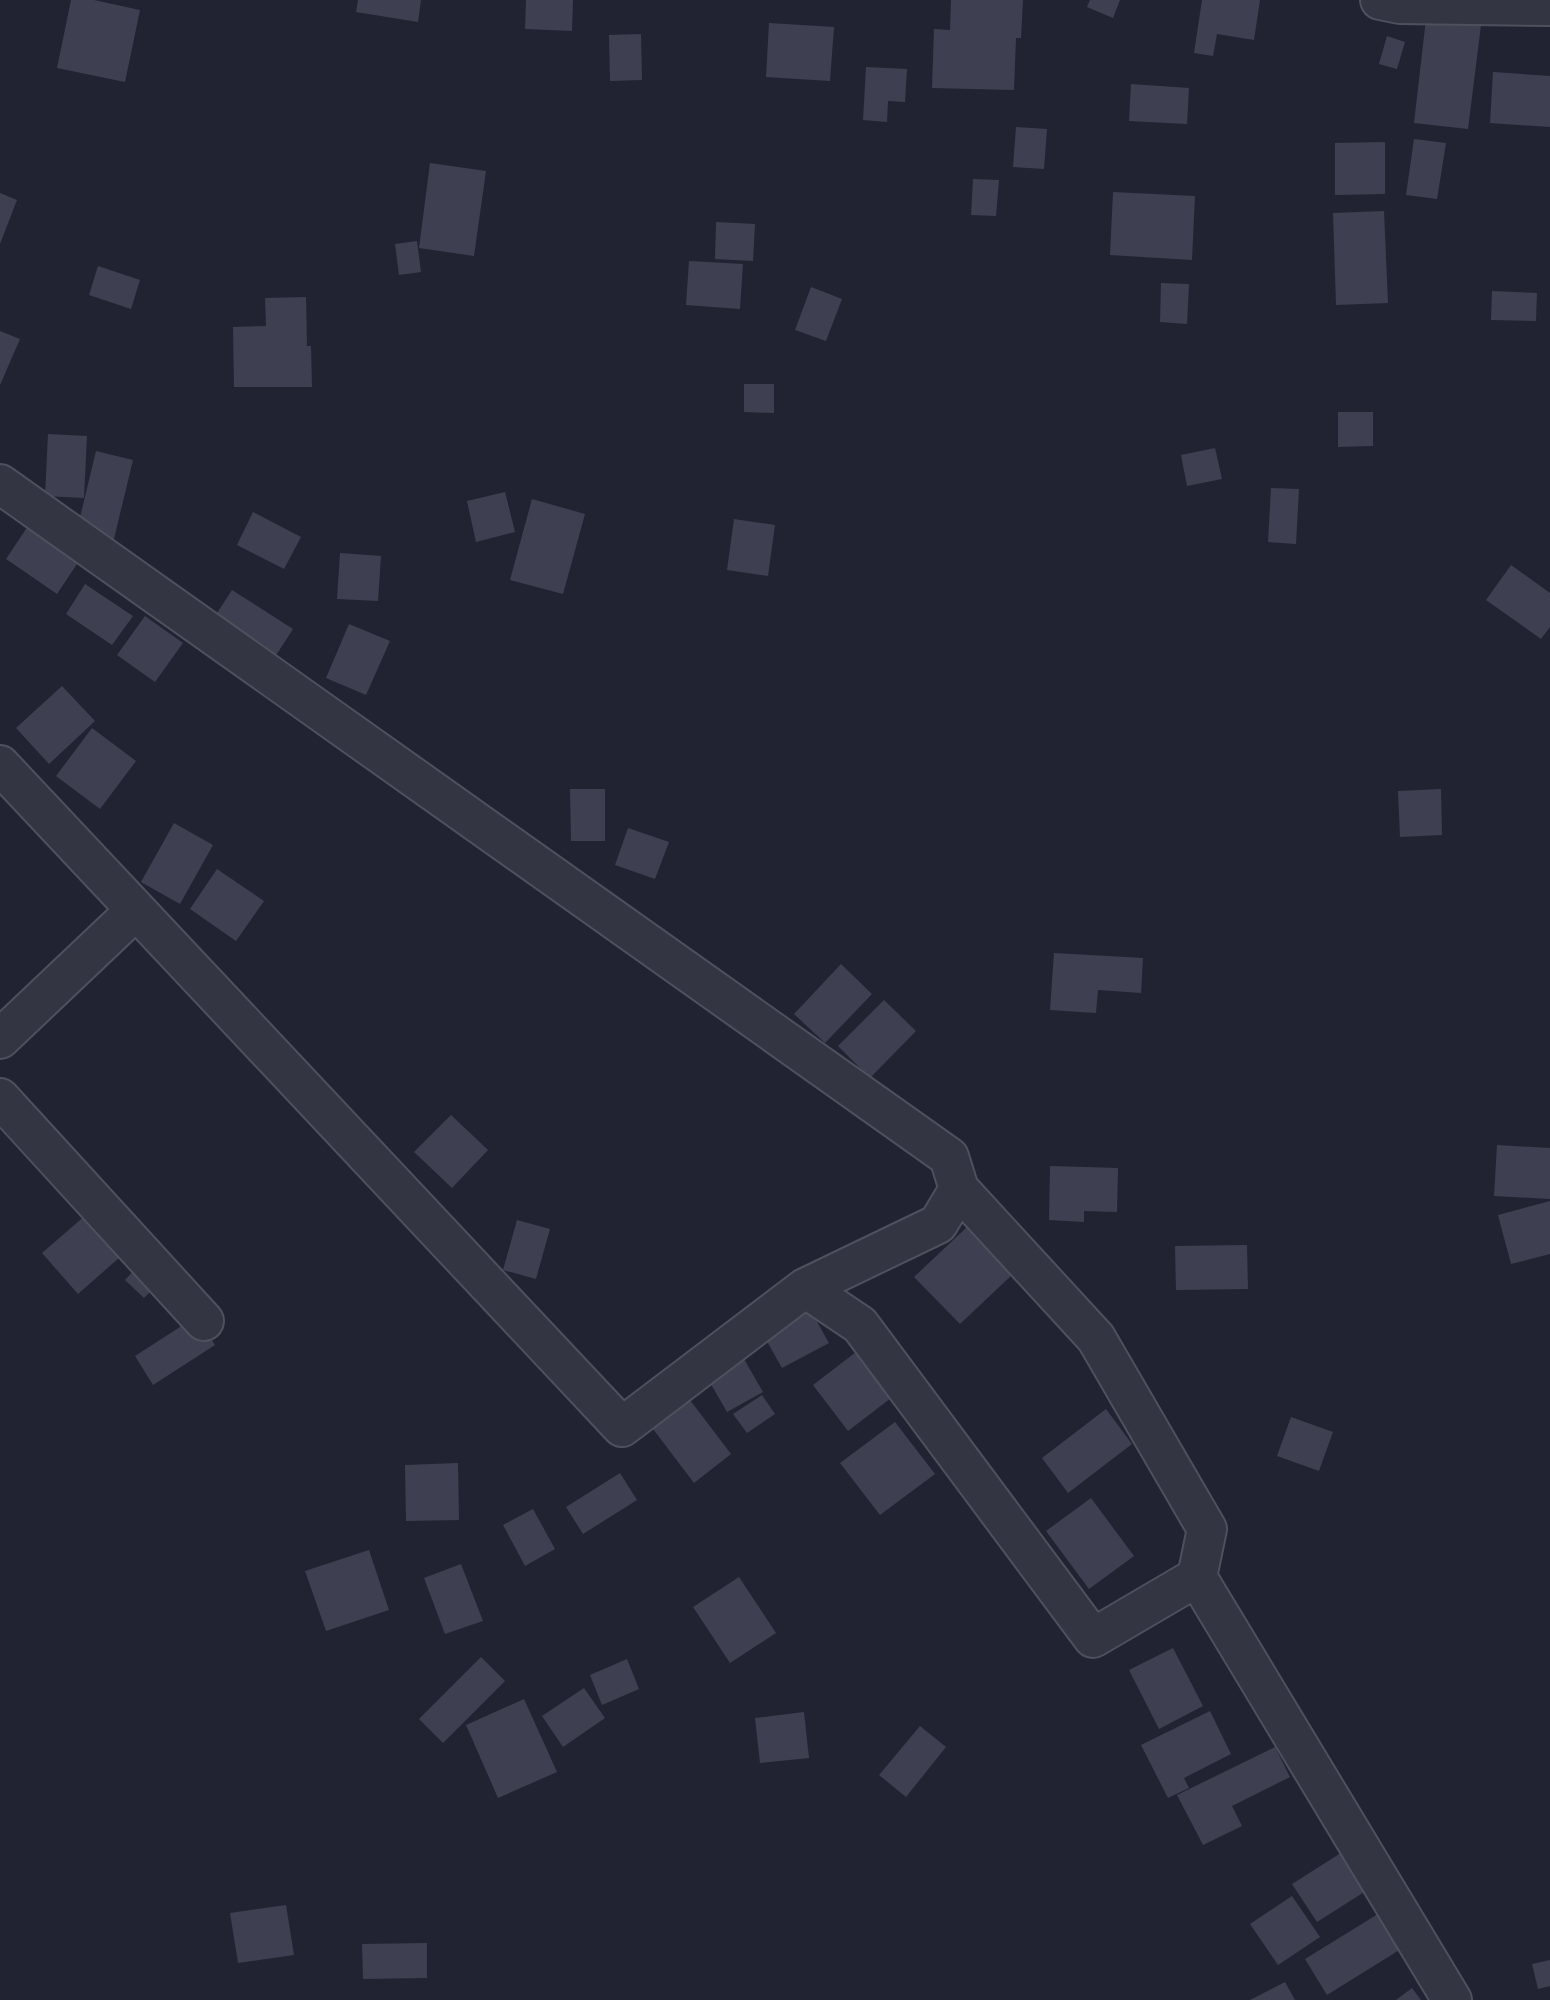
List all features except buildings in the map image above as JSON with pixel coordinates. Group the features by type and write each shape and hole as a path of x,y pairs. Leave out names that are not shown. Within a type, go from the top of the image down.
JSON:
{"street":[{"path":"1380,0 1400,4 1499,2 1550,6"},
{"path":"0,484 948,1157 959,1189 1096,1338 1207,1529 1197,1577 1452,2000"},
{"path":"0,765 622,1427 805,1288 938,1224 959,1189"},
{"path":"0,1039 136,910"},
{"path":"0,1098 204,1321"},
{"path":"805,1288 860,1325 1093,1638 1197,1577"}]}
